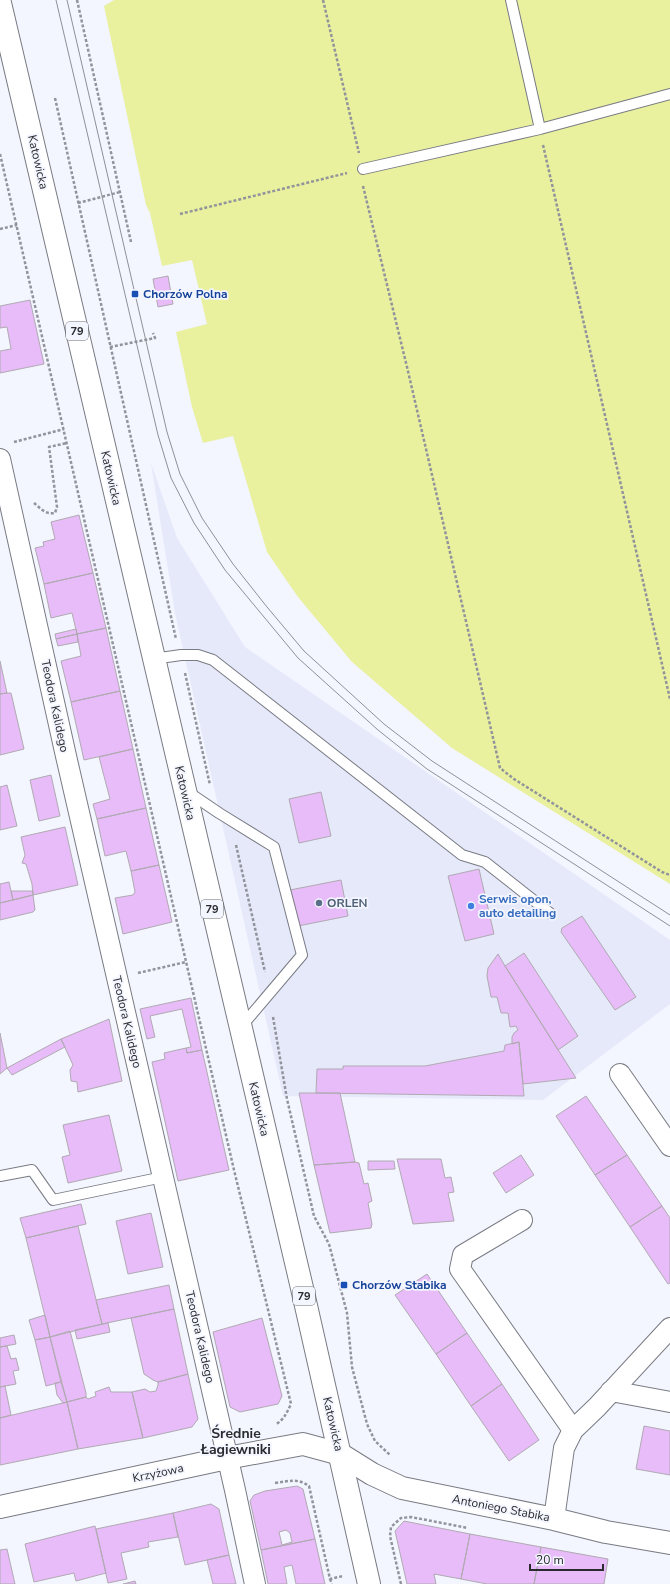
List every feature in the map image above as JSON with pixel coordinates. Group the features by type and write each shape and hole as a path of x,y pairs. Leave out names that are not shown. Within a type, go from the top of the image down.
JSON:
{"main road":[{"name":"Katowicka","path":"0,3 368,1577"},
{"name":"Krzyżowa","path":"0,1507 227,1458 302,1444 340,1454"},
{"name":"Antoniego Stabika","path":"340,1454 372,1474 402,1488 554,1519 606,1532 670,1543"}],"street":[{"name":"Teodora Kalidego","path":"0,460 255,1584"},
{"path":"620,1074 670,1146"},
{"path":"522,1220 462,1255 460,1269 573,1430"},
{"path":"554,1519 564,1448 573,1430 670,1328"},
{"path":"611,1391 670,1402"}],"lane":[{"path":"511,0 540,129"},
{"path":"363,169 540,129 670,94"},
{"path":"153,659 181,655 198,655 213,660 462,855 485,862 551,914"},
{"path":"184,790 274,847 302,955 240,1028"},
{"path":"0,1176 32,1170 53,1200 163,1176"}],"path":[{"path":"77,0 131,242"},
{"path":"323,0 363,169 363,185 500,768 514,779 662,872 670,875"},
{"path":"55,98 110,347 212,790"},
{"path":"540,129 670,698"},
{"path":"0,154 186,962 290,1404 286,1414 279,1422 274,1424"},
{"path":"180,214 363,169"},
{"path":"78,203 120,192"},
{"path":"0,229 17,225"},
{"path":"110,347 155,338 153,334"},
{"path":"32,437 64,428"},
{"path":"9,497 25,496 46,513 55,513 57,507 49,447 67,443"},
{"path":"230,820 269,994 287,1099 314,1216 329,1244 347,1313 352,1368 367,1424 375,1441 394,1458"},
{"path":"131,975 186,962"},
{"path":"275,1483 295,1480 302,1481 309,1486 332,1584"},
{"path":"426,1520 431,1495"},
{"path":"401,1584 390,1536 391,1527 401,1518 411,1517 472,1528"},
{"path":"330,1579 368,1577"}],"shaded area":[{"path":"151,463 177,538 245,647 670,940 670,1004 543,1100 283,1096 175,613"}],"green space":[{"path":"114,0 670,0 670,884 452,748 352,662 298,597 267,552 233,436 203,443 192,407 176,332 207,324 192,260 162,266 150,213 146,205 104,6"}],"building":[{"path":"168,276 173,304 158,307 153,279"},
{"path":"30,300 44,364 0,373 0,351 11,349 7,327 0,328 0,306"},
{"path":"79,515 93,573 44,584 35,548 44,546 43,542 55,539 51,522"},
{"path":"93,573 106,628 77,634 72,613 51,618 44,584"},
{"path":"106,628 120,691 71,702 61,661 81,656 77,634"},
{"path":"76,629 77,634 56,639 55,634"},
{"path":"77,634 78,642 58,646 56,639"},
{"path":"0,661 7,693 0,694"},
{"path":"120,691 133,749 84,760 71,702"},
{"path":"11,693 24,749 0,755 0,694"},
{"path":"133,749 146,808 97,819 93,804 110,799 99,757"},
{"path":"51,775 60,816 39,821 30,780"},
{"path":"7,785 17,826 0,830 0,787"},
{"path":"321,792 331,836 299,843 289,799"},
{"path":"146,808 159,865 131,871 126,851 105,856 97,819"},
{"path":"65,827 78,885 33,895 32,884 26,864 22,863 25,855 21,837"},
{"path":"159,865 172,922 123,934 115,898 133,895 135,892 131,871"},
{"path":"479,869 494,934 465,941 448,876"},
{"name":"ORLEN","path":"341,880 348,916 298,926 290,890"},
{"path":"9,882 13,900 0,903 0,884"},
{"path":"11,891 33,891 33,895 13,900"},
{"path":"33,895 35,910 33,912 0,920 0,903"},
{"path":"582,916 636,997 615,1010 561,932 562,928"},
{"path":"524,953 578,1036 558,1050 505,966"},
{"path":"498,954 576,1078 523,1084 519,1042 512,1044 512,1037 518,1030 516,1026 510,1027 508,1013 501,1013 497,997 491,997 487,976 488,968"},
{"path":"191,998 202,1050 187,1053 186,1048 191,1047 182,1009 150,1016 155,1037 147,1039 140,1009"},
{"path":"109,1019 122,1081 78,1092 77,1082 71,1081 70,1070 73,1065 61,1039"},
{"path":"0,1033 7,1068 0,1074"},
{"path":"61,1039 65,1047 12,1075 7,1068"},
{"path":"519,1042 524,1096 316,1093 317,1069 343,1069 343,1066 425,1066 504,1051 505,1045"},
{"path":"186,1048 187,1053 202,1050 229,1170 178,1181 152,1062 165,1059 164,1053"},
{"path":"299,1093 340,1093 355,1162 314,1165"},
{"path":"586,1096 627,1155 595,1175 556,1116"},
{"path":"109,1115 122,1171 68,1183 62,1157 70,1155 63,1125"},
{"path":"521,1155 534,1175 506,1193 493,1173"},
{"path":"627,1155 662,1206 630,1227 595,1175"},
{"path":"397,1159 441,1159 445,1178 451,1177 454,1192 448,1193 454,1221 413,1224"},
{"path":"368,1161 394,1161 395,1169 368,1170"},
{"path":"359,1163 364,1184 368,1183 372,1201 368,1203 372,1224 371,1228 330,1233 314,1165"},
{"path":"81,1204 86,1224 26,1238 20,1218"},
{"path":"662,1206 670,1218 670,1283 668,1284 630,1227"},
{"path":"151,1213 163,1267 128,1274 116,1221"},
{"path":"78,1226 102,1324 50,1337 26,1238"},
{"path":"427,1274 467,1333 436,1354 395,1295"},
{"path":"169,1285 174,1309 102,1324 96,1300"},
{"path":"174,1309 188,1374 158,1382 144,1374 131,1318"},
{"path":"45,1315 50,1337 35,1340 29,1320"},
{"path":"262,1318 282,1396 278,1404 240,1412 230,1407 213,1332"},
{"path":"108,1323 110,1332 77,1339 75,1330"},
{"path":"70,1331 86,1397 67,1402 50,1337"},
{"path":"467,1333 502,1384 471,1406 436,1354"},
{"path":"14,1335 16,1344 0,1347 0,1338"},
{"path":"50,1337 61,1382 46,1386 35,1340"},
{"path":"7,1346 11,1359 16,1358 19,1370 13,1371 16,1384 0,1387 0,1347"},
{"path":"188,1374 198,1419 192,1427 143,1438 132,1392 145,1389 150,1392 156,1391 158,1382"},
{"path":"61,1382 67,1402 63,1403 57,1395 55,1383"},
{"path":"502,1384 539,1440 509,1461 471,1406"},
{"path":"5,1386 11,1415 0,1418 0,1387"},
{"path":"109,1387 111,1392 132,1392 143,1438 78,1449 67,1402 86,1397 88,1399 96,1396 95,1392"},
{"path":"67,1402 78,1449 0,1465 0,1418"},
{"path":"644,1426 670,1431 670,1475 636,1469"},
{"path":"297,1486 303,1489 315,1539 261,1550 250,1501 254,1495 265,1491","holes":["286,1530 290,1533 292,1542 282,1545 279,1532"]},
{"path":"211,1504 219,1509 229,1555 185,1565 173,1513"},
{"path":"173,1513 178,1537 148,1542 149,1547 121,1553 127,1579 108,1583 96,1529"},
{"path":"404,1521 470,1534 461,1579 434,1574 436,1584 407,1584 395,1531"},
{"path":"95,1526 106,1573 76,1581 74,1573 34,1582 25,1544"},
{"path":"470,1534 541,1547 534,1584 487,1584 461,1579"},
{"path":"315,1539 325,1584 296,1584 292,1565 284,1567 287,1584 268,1584 261,1550"},
{"path":"541,1547 608,1559 604,1584 534,1584"},
{"path":"7,1549 15,1584 0,1584 0,1550"},
{"path":"229,1555 236,1584 213,1584 207,1560"},
{"path":"135,1581 136,1584 123,1584"}],"tram line":[{"path":"56,0 158,435 171,478 194,523 225,570 298,658 378,730 427,769 670,926"},
{"path":"67,0 167,432 180,474 202,518 233,564 304,651 384,724 432,761 670,915"}],"place":[{"name":"Chorzów Polna","path":"135,294"},
{"name":"ORLEN","path":"319,903"},
{"name":"Serwis opon, auto detailing","path":"471,906"},
{"name":"Chorzów Stabika","path":"344,1285"}],"district":[{"name":"Średnie Łagiewniki","path":"236,1442"}]}
